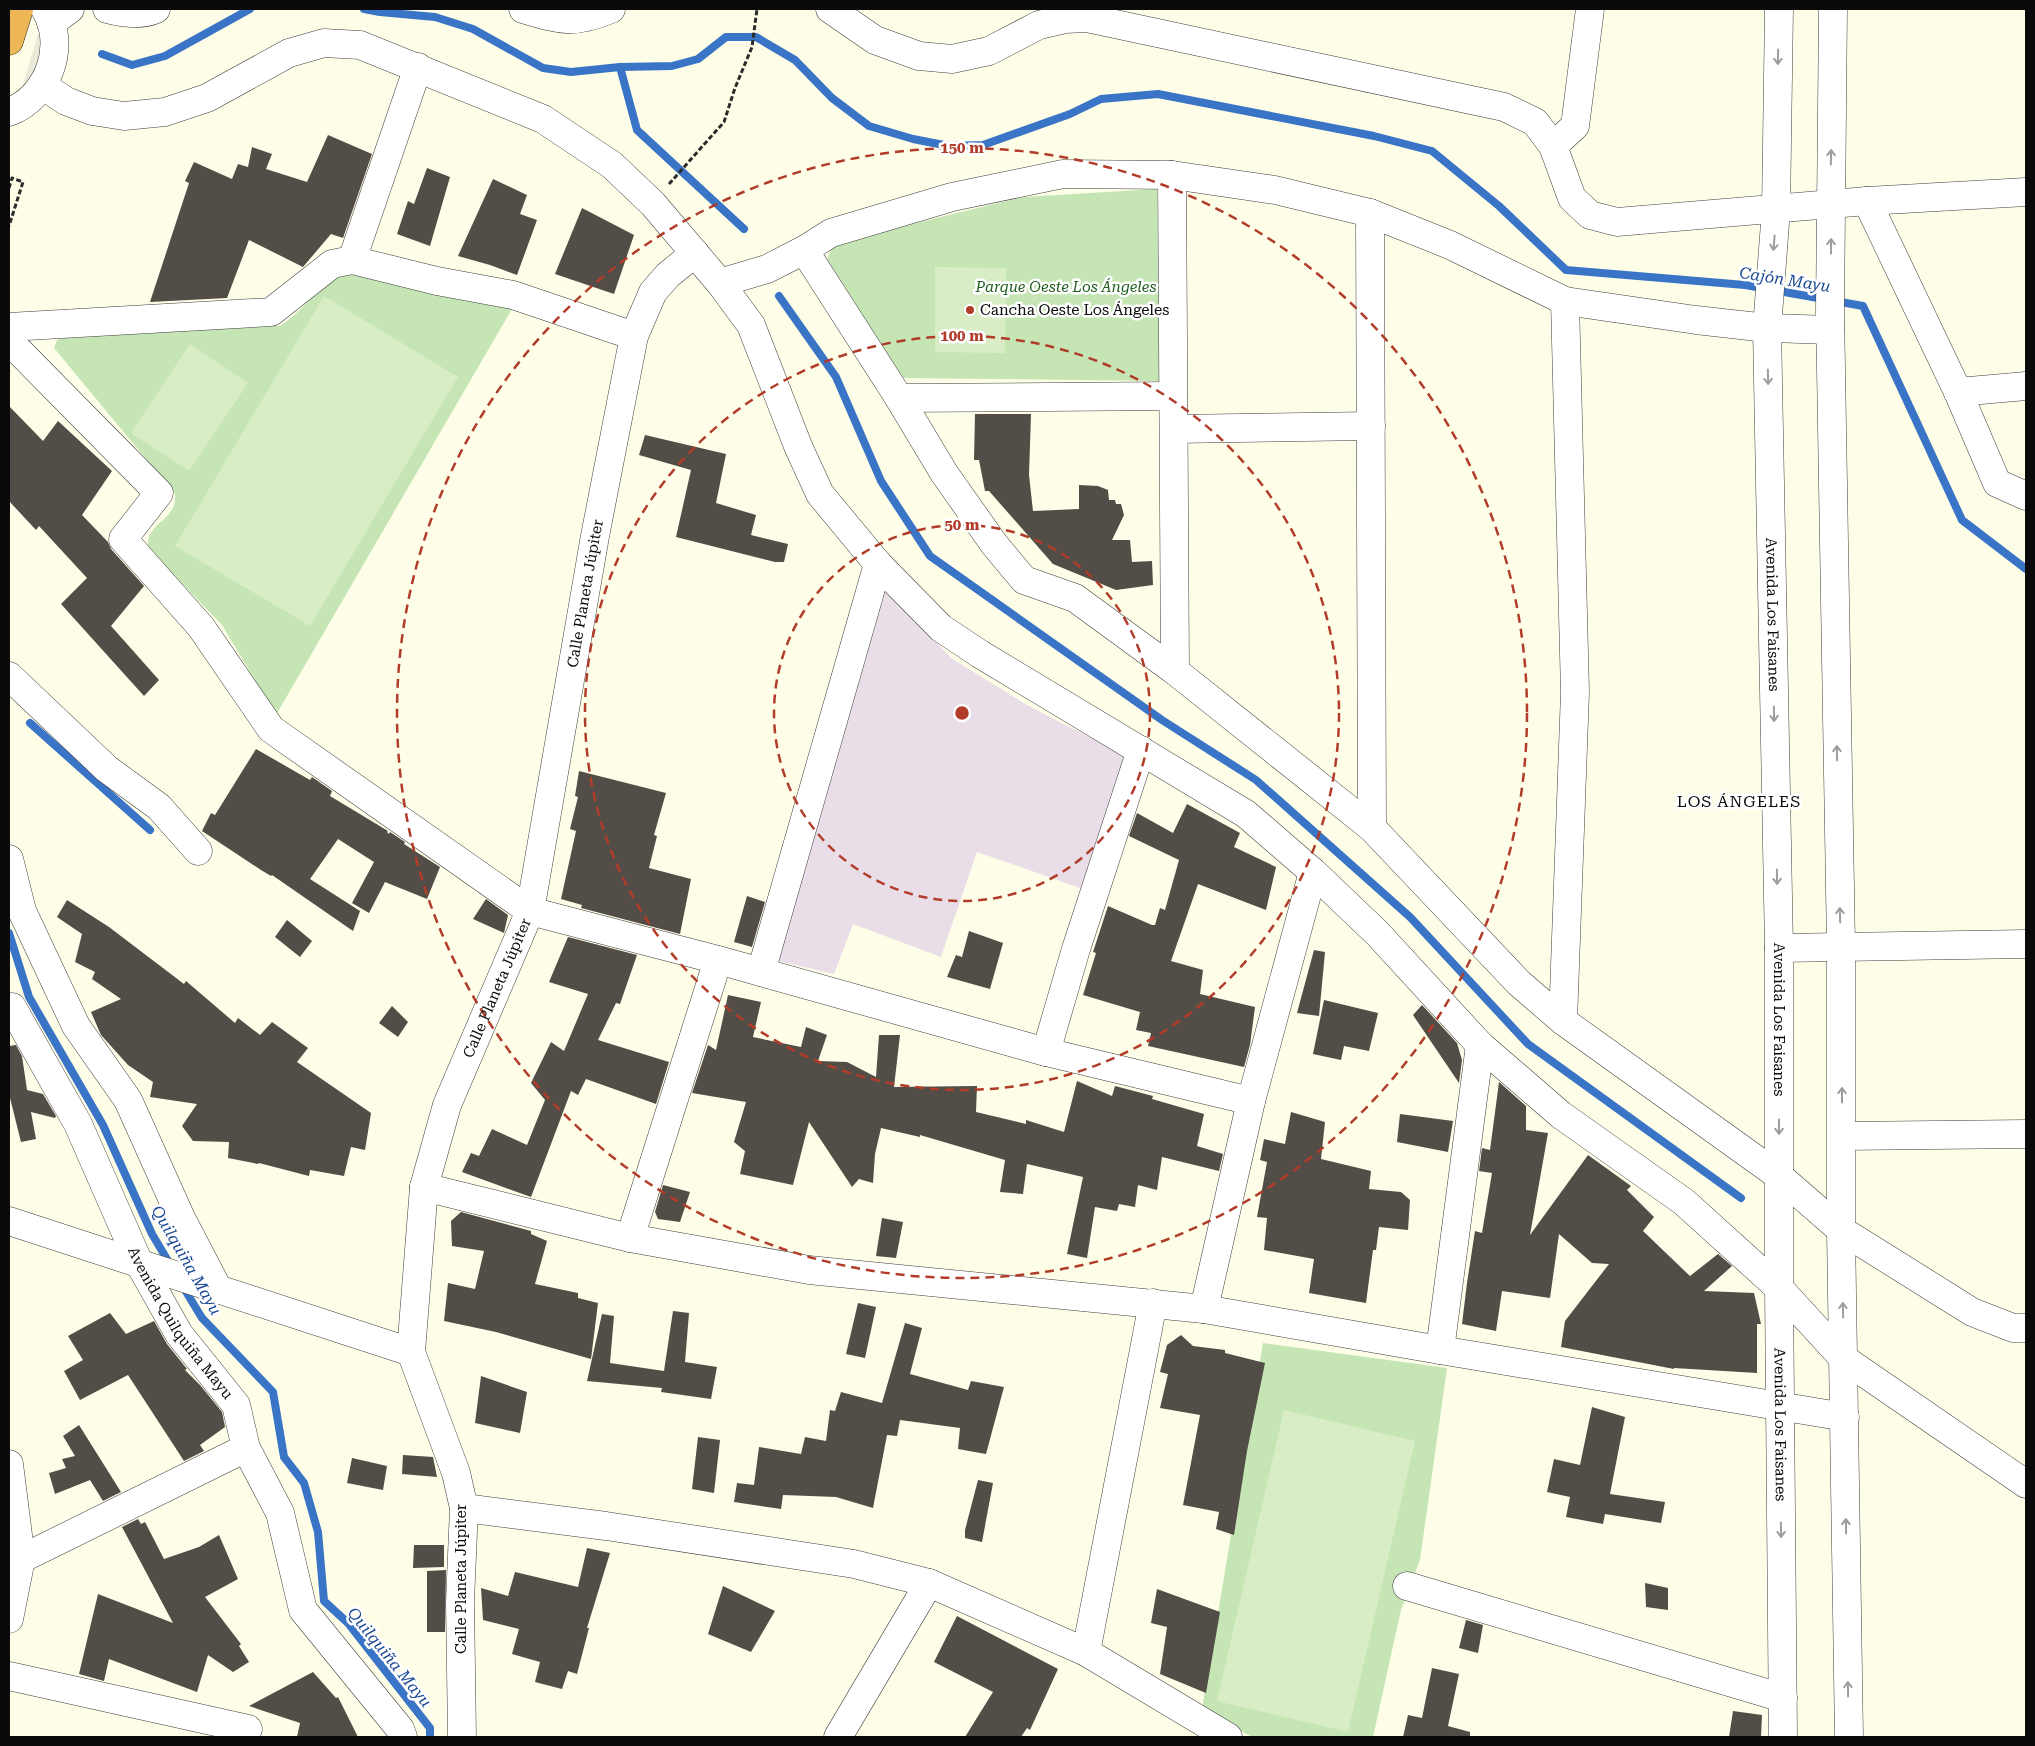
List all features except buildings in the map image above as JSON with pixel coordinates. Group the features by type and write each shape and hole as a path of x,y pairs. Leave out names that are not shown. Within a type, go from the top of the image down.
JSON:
{"highway":[{"path":"9,41 19,9"}],"street":[{"path":"107,9 124,13 150,12 156,9"},
{"path":"523,9 560,20 588,18 611,9"},
{"path":"830,9 875,40 919,56 952,59 989,51 1039,25 1088,13 1504,107 1534,122 1553,146 1572,198 1590,215 1617,222 1831,206 1868,201 2026,192"},
{"path":"1553,146 1575,126 1590,9"},
{"name":"Avenida Los Faisanes","path":"1779,9 1776,210 1767,328 1778,948 1783,1737"},
{"path":"1833,9 1830,309 1841,946 1841,1230 1849,1737"},
{"path":"9,112 23,104 36,93 51,69 54,58 55,13"},
{"path":"42,85 66,101 92,112 124,116 165,112 207,98 290,52 324,42 360,45 543,119 612,165 653,204 720,283 751,325 798,446 820,494 878,564 941,628 988,659 1246,814 1313,872 1377,933 1480,1045 1561,1115 1684,1202 1779,1288 1844,1359 2026,1484"},
{"path":"352,260 418,67"},
{"path":"720,283 767,269 804,250 831,233 952,197 1063,174 1172,175 1275,190 1370,213 1450,245 1565,301 1767,328 1830,309"},
{"path":"1172,175 1175,671"},
{"path":"1868,201 1958,392 1997,482 2026,496"},
{"path":"1370,213 1372,828"},
{"path":"804,250 899,398 944,473 994,544 1024,580 1074,598 1175,671 1372,828 1518,983 1564,1021 1779,1176 1841,1230 1972,1312 2014,1328 2026,1328"},
{"name":"Calle Planeta Júpiter","path":"462,1737 460,1602 464,1508 456,1473 411,1352 424,1187 447,1106 530,911 595,536 634,336 653,292 668,275 695,253"},
{"path":"9,327 271,312 332,264 352,260 437,281 513,294 634,336"},
{"path":"1564,1021 1575,692 1565,301"},
{"path":"9,341 159,494 123,539 201,627 271,729 530,911 718,960 1046,1052 1251,1101"},
{"path":"1958,392 2026,386"},
{"path":"899,398 1173,396"},
{"path":"1174,429 1371,426"},
{"path":"761,972 878,564"},
{"path":"9,676 107,769 159,807 198,851"},
{"path":"1046,1052 1076,949 1141,750"},
{"path":"9,859 22,911 76,1026 128,1100 181,1218 218,1289"},
{"path":"1204,1309 1251,1101 1313,872"},
{"path":"1778,948 2026,944"},
{"path":"630,1238 718,960"},
{"name":"Avenida Quilquiña Mayu","path":"12,1007 78,1124 139,1263 179,1334 236,1405 246,1448 280,1513 303,1610 400,1729 403,1737"},
{"path":"1440,1350 1480,1045"},
{"path":"1842,1136 2026,1134"},
{"path":"424,1187 630,1238 808,1270 1204,1309 1845,1417"},
{"path":"9,1221 411,1352"},
{"path":"1086,1652 1153,1303"},
{"path":"21,1559 246,1448"},
{"path":"9,1464 21,1559 9,1619"},
{"path":"464,1508 606,1526 854,1564 929,1583 1086,1652 1217,1734"},
{"path":"838,1737 929,1583"},
{"path":"1407,1586 1782,1698"},
{"path":"9,1676 248,1729"}],"path":[{"path":"653,204 724,122 734,88 752,47 754,18 757,9"},
{"path":"9,188 12,178 23,182 9,226"}],"shaded area":[{"path":"38,33 43,51 43,64 22,88"},
{"path":"886,589 951,658 1027,705 1126,756 1083,889 977,852 941,957 853,924 834,974 778,961"}],"green space":[{"name":"Parque Oeste Los Ángeles","path":"1157,189 1160,381 903,378 827,259 832,248 883,231 1023,197"},
{"name":"Cancha Oeste Los Ángeles","path":"935,267 1006,268 1005,353 935,352"},
{"path":"341,275 361,275 513,307 276,715 222,625 148,548 148,539 151,532 172,510 175,503 175,494 54,348 57,340 67,337 280,326 296,314 324,286"},
{"path":"324,296 458,377 310,626 175,546"},
{"path":"190,344 248,383 189,471 131,433"},
{"path":"1263,1343 1447,1368 1420,1560 1401,1610 1373,1737 1252,1737 1202,1709"},
{"path":"1284,1410 1415,1441 1348,1732 1217,1701"}],"waterway":[{"path":"102,54 132,65 165,56 250,9"},
{"name":"Cajón Mayu","path":"364,9 435,17 473,29 543,68 571,72 620,67 672,66 698,59 726,37 756,37 795,60 832,98 869,126 913,139 949,146 983,145 1070,114 1101,99 1158,94 1374,136 1432,151 1499,206 1566,270 1745,285 1863,306 1962,520 2026,569"},
{"path":"620,67 637,130 744,229"},
{"path":"779,296 836,377 881,481 930,556 1162,720 1256,780 1410,917 1528,1044 1741,1198"},
{"path":"30,723 150,830"},
{"name":"Quilquiña Mayu","path":"9,933 29,997 103,1125 152,1234 171,1266"},
{"name":"Quilquiña Mayu","path":"182,1285 202,1318 273,1392 284,1457 304,1483 318,1532 324,1601 348,1623 430,1728 430,1737"}],"place":[{"name":"Cancha Oeste Los Ángeles","path":"970,310"}],"district":[{"name":"LOS ÁNGELES","path":"1739,801"}]}
